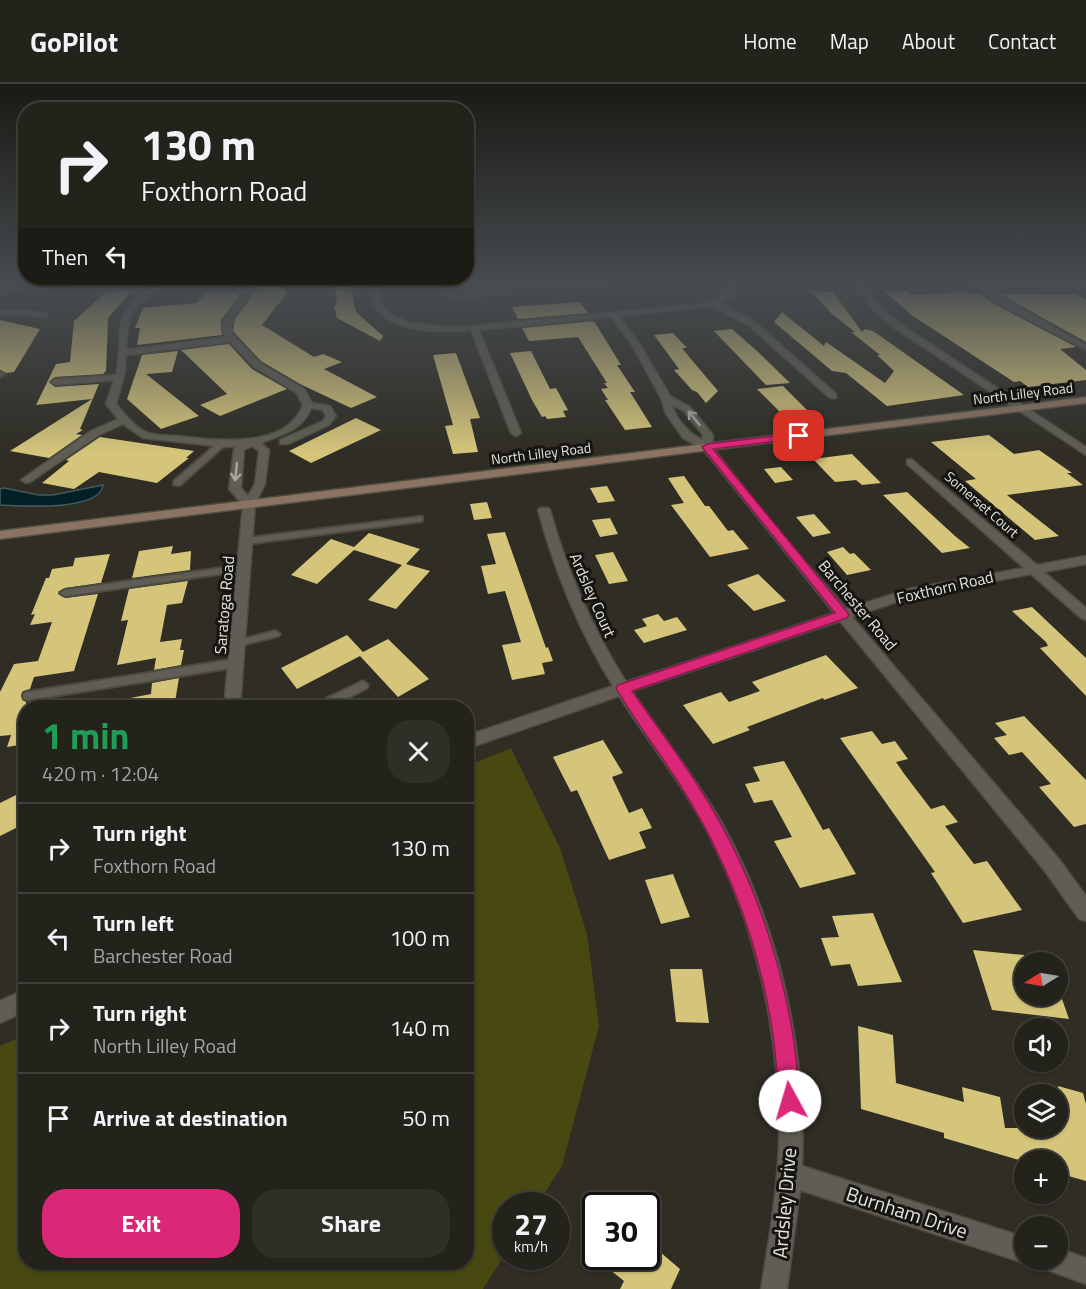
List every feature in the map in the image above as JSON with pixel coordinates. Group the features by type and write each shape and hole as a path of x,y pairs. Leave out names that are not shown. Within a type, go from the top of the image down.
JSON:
{"street":[{"path":"122,341 119,377 111,404 124,420 143,435 222,444 253,442 264,450 260,484 249,504 235,489 239,449 253,442 296,425 308,411 308,405 301,391 262,369 233,341"},
{"path":"122,353 214,341"},
{"path":"479,341 516,433"},
{"name":"Barchester Road","path":"634,341 666,398 669,412 687,436 707,447 843,615 1051,864 1086,912"},
{"path":"771,341 833,396"},
{"path":"921,341 1086,452"},
{"path":"55,382 119,377"},
{"path":"666,398 687,409 708,435 707,447"},
{"name":"North Lilley Road","path":"0,535 1086,400"},
{"path":"284,442 326,423 331,416 327,408 308,405"},
{"path":"26,480 95,433 124,420"},
{"name":"Somerset Court","path":"911,462 1086,615"},
{"name":"Saratoga Road","path":"233,700 249,504"},
{"name":"Ardsley Court","path":"543,510 552,542 586,625 623,688"},
{"name":"Foxthorn Road","path":"474,740 623,688 928,588 1086,560"},
{"name":"Ardsley Drive","path":"623,688 697,797 722,844 746,897 766,957 782,1029 790,1101 789,1174 774,1289"},
{"path":"0,1012 18,1003"},
{"name":"Burnham Drive","path":"789,1174 1014,1247"},
{"path":"1068,1264 1086,1270"}],"lane":[{"path":"177,483 222,444"},
{"path":"247,541 419,519"},
{"path":"65,592 244,568"},
{"path":"238,643 275,634"},
{"path":"27,696 236,663"},
{"path":"333,700 363,685"}],"shaded area":[{"path":"511,748 560,848 587,934 599,1026 562,1166 545,1192 492,1192 492,1270 495,1270 483,1289 0,1289 0,1046 18,1038 18,1270 474,1270 474,763"}],"water":[{"path":"103,485 99,494 88,500 74,503 58,506 0,505 0,489 4,488 39,495 53,495"}],"building":[{"path":"0,341 33,341 14,372 6,373 0,370"},
{"path":"72,341 107,341 106,371 103,374 55,377 49,382 55,387 99,384 80,429 83,430 76,434 82,435 49,458 10,451 92,399 36,405 56,364 70,362"},
{"path":"138,341 169,341 137,345"},
{"path":"243,341 288,341 314,357 323,354 342,362 324,369 377,397 351,408 300,384 261,361"},
{"path":"581,341 606,341 621,365 617,365 635,392 630,392 652,427 625,430 605,400 608,400 601,389 608,388 604,383 607,383"},
{"path":"659,341 681,341 687,348 682,348 718,391 706,403 674,370 679,369"},
{"path":"724,341 746,341 790,383 766,385"},
{"path":"797,341 818,341 824,346 826,342 885,383 894,371 877,355 880,355 863,341 888,341 964,395 887,406 846,373 832,371"},
{"path":"952,341 1065,341 1076,347 1060,349 1086,370 1086,380 1028,387 1020,381 1014,382"},
{"path":"229,344 252,369 287,389 220,416 200,405 227,394 181,350"},
{"path":"178,351 172,372 146,374 199,416 161,429 127,399 142,355"},
{"path":"531,351 550,389 556,388 568,410 563,411 566,417 547,419 545,416 542,417 532,400 510,353"},
{"path":"456,353 480,418 470,419 478,452 453,454 445,426 453,425 433,355"},
{"path":"783,386 811,414 785,417 757,389"},
{"path":"356,418 381,430 311,463 289,451"},
{"path":"989,435 1014,454 1039,450 1072,473 1067,473 1083,485 1007,495 1059,536 1035,540 965,481 976,479 931,442"},
{"path":"100,437 194,451 186,458 189,458 157,483 99,472 74,489 42,483 69,461 66,460"},
{"path":"852,454 881,483 862,485 856,480 835,482 813,459"},
{"path":"781,467 793,480 775,483 764,469"},
{"path":"684,476 705,506 709,506 728,531 733,530 749,549 710,557 671,505 684,503 668,478"},
{"path":"607,486 615,501 598,503 590,488"},
{"path":"907,492 970,548 942,553 883,495"},
{"path":"487,502 492,518 474,520 470,504"},
{"path":"814,514 831,533 813,537 796,517"},
{"path":"610,518 618,534 600,537 592,520"},
{"path":"505,532 546,648 548,647 553,661 542,663 545,674 512,680 502,645 521,642 505,591 488,594 481,566 496,564 487,534"},
{"path":"369,533 420,549 406,564 430,571 396,609 368,600 402,565 354,550 317,584 291,575 331,539 354,547"},
{"path":"173,546 171,554 191,551 190,570 132,578 139,551"},
{"path":"843,547 850,554 854,553 871,570 847,575 827,552"},
{"path":"613,552 628,581 609,584 595,555"},
{"path":"110,554 101,583 65,588 58,592 65,598 98,594 74,671 34,677 30,689 23,691 21,695 25,700 18,700 18,745 7,747 11,735 0,736 0,692 14,664 38,661 52,622 30,625 35,614 31,615 52,569 73,566 75,558"},
{"path":"758,574 786,601 754,611 727,585"},
{"path":"188,581 182,603 167,605 160,642 182,639 180,650 184,650 181,665 154,670 156,658 117,665 128,620 121,621 129,589"},
{"path":"1032,607 1086,658 1086,696 1040,648 1048,646 1046,642 1012,611"},
{"path":"658,614 664,621 677,617 687,630 644,643 634,630 647,626 642,619"},
{"path":"347,635 363,652 388,639 429,679 398,697 360,656 297,689 281,668"},
{"path":"826,655 858,688 824,700 823,698 747,727 750,730 713,744 683,705 721,692 729,702 760,691 752,682"},
{"path":"179,678 175,700 120,700 151,694 152,683"},
{"path":"1024,716 1086,780 1086,824 1074,827 1039,787 1051,784 1022,752 1009,755 994,738 1007,735 995,723"},
{"path":"872,731 882,744 895,741 908,759 896,762 905,775 931,809 944,805 958,822 945,826 974,864 987,861 1022,910 963,923 931,873 935,872 840,738"},
{"path":"603,740 623,773 612,777 629,813 642,808 652,828 639,832 646,848 609,860 577,790 571,792 553,757"},
{"path":"784,761 823,830 829,828 856,874 800,888 774,841 792,837 772,800 754,803 745,784 760,781 753,767"},
{"path":"18,794 18,827 0,836 0,803"},
{"path":"673,874 690,917 661,924 645,880"},
{"path":"873,913 902,982 858,986 850,964 831,966 821,938 839,937 832,916"},
{"path":"973,950 1014,954 1014,1006 1064,1006 1069,1019 1068,1018 992,1010"},
{"path":"670,969 702,969 709,1023 676,1022"},
{"path":"858,1026 893,1035 896,1083 964,1102 962,1087 1000,1097 1005,1128 1014,1128 1014,1138 1068,1138 1068,1089 1083,1093 1086,1104 1086,1181 1068,1176 1068,1150 1014,1150 1014,1159 944,1138 944,1133 861,1109"},
{"path":"660,1252 680,1269 671,1289 620,1289 624,1281 610,1270 660,1270"}],"route":[{"path":"790,1101 782,1029 766,957 746,897 697,797 623,688 843,615 766,523 707,447 799,436"}]}
